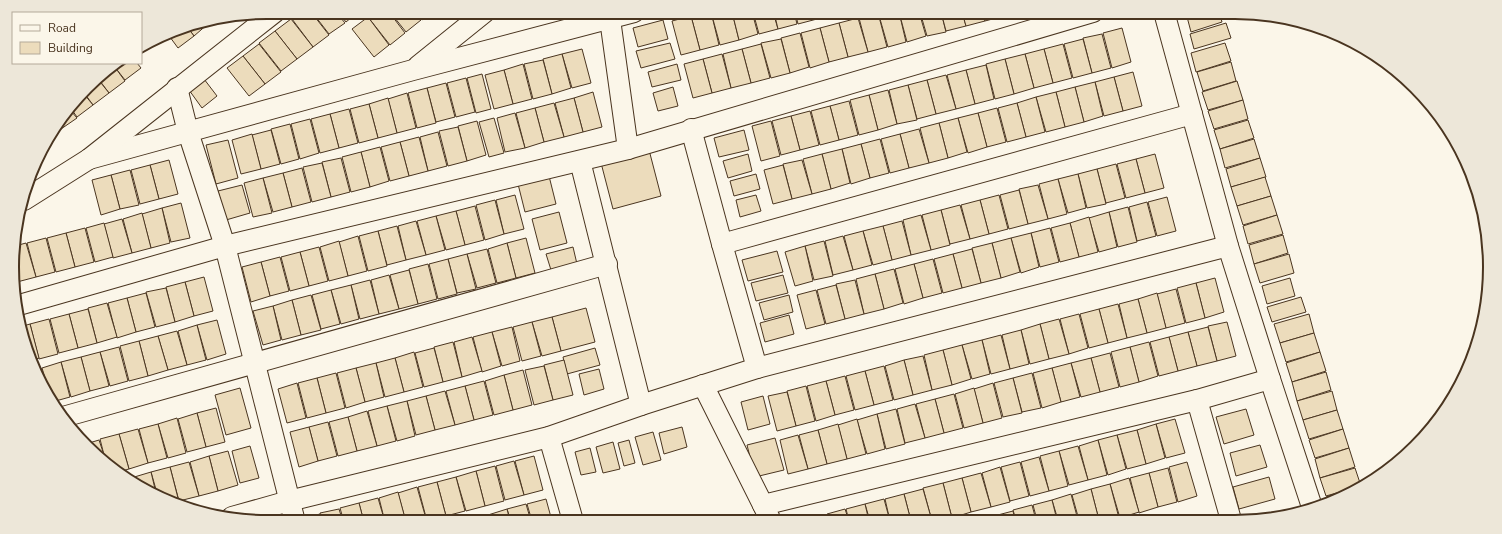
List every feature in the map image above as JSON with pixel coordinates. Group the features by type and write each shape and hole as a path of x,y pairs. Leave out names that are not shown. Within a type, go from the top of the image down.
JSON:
{"street":[{"path":"29,197 89,159 266,19"},
{"path":"413,70 476,19"},
{"path":"89,159 595,19"},
{"path":"610,19 628,149"},
{"path":"22,304 225,246 628,149 1069,19"},
{"path":"1166,19 1228,246 1311,503"},
{"path":"177,88 188,132 225,246 293,515"},
{"path":"722,244 1192,114"},
{"path":"692,129 722,244 757,368"},
{"path":"580,161 607,264 641,405"},
{"path":"244,514 289,501 549,437 641,405 757,368 1228,246"},
{"path":"68,415 254,362 607,264"},
{"path":"702,386 767,513 1270,380"},
{"path":"1197,400 1229,515"},
{"path":"549,437 571,515"}],"building":[{"path":"291,19 313,47 297,59 275,31"},
{"path":"292,19 316,19 329,35 313,47"},
{"path":"317,19 342,19 345,23 329,34"},
{"path":"365,19 370,19 389,45 374,57 352,29"},
{"path":"370,19 394,19 405,33 390,45"},
{"path":"396,19 420,19 421,20 406,32"},
{"path":"680,19 692,19 700,50 681,55 672,21"},
{"path":"692,19 713,19 719,45 700,50"},
{"path":"713,19 734,19 739,40 720,45"},
{"path":"734,19 754,19 758,34 739,40"},
{"path":"755,19 775,19 778,29 759,34"},
{"path":"776,19 796,19 797,24 778,29"},
{"path":"797,19 817,19 798,24"},
{"path":"858,19 868,52 848,57 839,23"},
{"path":"859,19 880,19 887,47 868,52"},
{"path":"880,19 901,19 906,42 888,47"},
{"path":"901,19 921,19 926,36 907,42"},
{"path":"922,19 943,19 946,32 927,36"},
{"path":"943,19 964,19 966,26 946,31"},
{"path":"964,19 984,19 985,21 966,26"},
{"path":"1188,19 1221,19 1222,22 1191,32"},
{"path":"663,20 668,39 638,47 633,28"},
{"path":"839,23 848,57 829,62 820,28"},
{"path":"1226,23 1231,38 1194,49 1190,34"},
{"path":"205,27 194,36 190,31"},
{"path":"820,28 829,62 810,68 801,33"},
{"path":"1122,28 1131,62 1112,68 1103,33"},
{"path":"190,31 194,36 178,48 171,38"},
{"path":"275,31 297,59 281,71 259,43"},
{"path":"800,33 809,67 790,73 781,38"},
{"path":"1102,34 1111,68 1092,73 1083,38"},
{"path":"781,39 790,73 771,78 761,43"},
{"path":"1083,39 1092,73 1073,78 1064,44"},
{"path":"670,43 675,59 641,68 636,51"},
{"path":"1225,43 1231,61 1196,72 1191,53"},
{"path":"259,44 281,72 265,84 243,56"},
{"path":"761,44 770,78 751,83 742,49"},
{"path":"1063,44 1072,78 1053,83 1044,49"},
{"path":"582,49 591,83 572,88 562,54"},
{"path":"742,49 751,83 731,88 723,54"},
{"path":"1044,49 1053,83 1034,88 1025,54"},
{"path":"562,54 571,88 552,94 543,59"},
{"path":"722,54 731,88 712,93 703,59"},
{"path":"1025,54 1034,88 1014,94 1005,59"},
{"path":"243,56 265,84 249,96 227,68"},
{"path":"703,59 712,93 693,98 684,64"},
{"path":"1005,59 1014,94 995,99 986,64"},
{"path":"543,60 552,94 533,99 524,64"},
{"path":"1231,62 1236,81 1203,91 1197,72"},
{"path":"125,64 138,64 141,68 125,80 117,69"},
{"path":"523,64 532,99 513,104 504,70"},
{"path":"677,64 681,80 652,87 648,72"},
{"path":"986,65 994,99 975,104 966,70"},
{"path":"117,70 125,81 109,93 101,83"},
{"path":"504,70 513,104 494,109 485,75"},
{"path":"966,70 975,104 956,109 947,75"},
{"path":"1133,72 1142,106 1123,111 1114,77"},
{"path":"482,74 491,109 476,113 467,78"},
{"path":"946,75 956,109 936,114 927,80"},
{"path":"1114,77 1123,111 1104,116 1095,82"},
{"path":"466,78 475,112 456,117 447,83"},
{"path":"204,79 217,96 202,108 189,90"},
{"path":"927,80 936,114 917,119 908,85"},
{"path":"1237,81 1243,100 1208,110 1202,92"},
{"path":"1095,82 1103,116 1084,122 1075,87"},
{"path":"101,83 109,93 93,105 87,97"},
{"path":"446,83 455,117 436,122 427,88"},
{"path":"908,85 917,120 897,124 889,90"},
{"path":"673,87 678,106 658,111 653,93"},
{"path":"1075,87 1084,122 1065,127 1056,92"},
{"path":"427,88 436,123 417,128 408,93"},
{"path":"888,90 897,124 878,130 869,95"},
{"path":"593,92 602,127 583,132 574,98"},
{"path":"1056,92 1065,127 1046,132 1036,97"},
{"path":"407,93 416,128 397,133 388,99"},
{"path":"869,95 878,130 859,135 850,100"},
{"path":"87,97 93,105 77,117 73,112"},
{"path":"1036,97 1045,132 1026,137 1017,103"},
{"path":"388,98 397,133 378,138 369,104"},
{"path":"574,98 583,132 564,137 555,103"},
{"path":"1243,100 1248,119 1214,129 1208,111"},
{"path":"849,101 858,135 839,140 830,106"},
{"path":"554,103 564,137 544,142 535,108"},
{"path":"1017,103 1026,137 1007,142 998,108"},
{"path":"369,104 378,138 359,143 350,109"},
{"path":"830,106 839,140 820,145 811,111"},
{"path":"535,108 544,142 525,148 516,113"},
{"path":"997,108 1006,142 987,147 978,113"},
{"path":"349,109 358,143 339,148 330,114"},
{"path":"810,111 819,145 800,150 791,116"},
{"path":"73,113 77,118 61,129"},
{"path":"515,113 525,148 505,152 497,118"},
{"path":"978,113 987,147 968,153 958,118"},
{"path":"330,114 339,148 320,153 311,119"},
{"path":"791,116 800,150 781,155 772,121"},
{"path":"494,118 504,153 489,157 479,122"},
{"path":"958,118 967,152 948,158 939,123"},
{"path":"310,119 319,153 300,159 291,124"},
{"path":"1248,120 1254,138 1220,149 1214,130"},
{"path":"477,121 486,155 467,161 458,126"},
{"path":"771,121 780,156 761,161 752,126"},
{"path":"939,123 948,158 929,163 920,128"},
{"path":"290,124 299,159 281,164 271,129"},
{"path":"458,127 467,161 448,166 439,131"},
{"path":"919,129 929,163 909,168 900,134"},
{"path":"271,130 280,164 261,169 252,135"},
{"path":"744,130 749,150 719,157 714,138"},
{"path":"438,132 447,166 428,171 420,137"},
{"path":"252,134 261,169 241,174 232,140"},
{"path":"900,134 909,168 890,173 881,139"},
{"path":"419,137 428,171 409,176 400,142"},
{"path":"880,139 889,173 870,178 861,144"},
{"path":"1254,139 1260,158 1225,168 1220,149"},
{"path":"228,140 238,178 216,184 206,145"},
{"path":"400,142 409,176 390,181 381,147"},
{"path":"861,144 870,178 851,184 842,149"},
{"path":"648,146 661,196 613,209 600,159"},
{"path":"380,147 389,181 370,187 361,152"},
{"path":"842,149 850,183 831,189 822,154"},
{"path":"361,152 370,187 351,192 342,157"},
{"path":"748,154 752,171 728,178 723,161"},
{"path":"822,154 831,189 812,194 803,159"},
{"path":"1155,154 1164,188 1145,193 1136,159"},
{"path":"341,158 350,192 331,197 322,162"},
{"path":"1260,158 1266,177 1231,187 1226,169"},
{"path":"1136,159 1145,193 1126,198 1117,164"},
{"path":"169,160 178,194 159,199 150,165"},
{"path":"802,160 812,194 792,199 783,164"},
{"path":"322,163 331,197 312,202 303,167"},
{"path":"1116,164 1125,198 1106,203 1097,169"},
{"path":"150,165 159,199 140,204 131,170"},
{"path":"783,165 792,199 773,204 764,170"},
{"path":"302,168 311,202 292,207 283,173"},
{"path":"1097,169 1106,204 1087,208 1078,174"},
{"path":"130,170 139,205 120,209 111,175"},
{"path":"283,173 292,207 273,212 263,178"},
{"path":"756,174 760,189 734,196 730,181"},
{"path":"1078,174 1086,208 1068,213 1058,179"},
{"path":"111,175 120,209 101,215 92,180"},
{"path":"549,176 556,204 525,212 518,184"},
{"path":"1265,177 1271,196 1237,206 1231,187"},
{"path":"263,178 272,213 253,217 244,183"},
{"path":"1058,179 1067,214 1048,219 1039,184"},
{"path":"242,185 250,213 226,220 218,191"},
{"path":"1038,185 1048,219 1028,224 1019,189"},
{"path":"1019,190 1028,224 1009,229 1000,195"},
{"path":"515,195 524,229 504,234 496,200"},
{"path":"756,195 761,211 740,217 736,200"},
{"path":"999,195 1008,229 989,234 980,200"},
{"path":"1271,196 1277,215 1243,225 1237,206"},
{"path":"1167,197 1176,231 1157,236 1148,202"},
{"path":"495,200 504,234 485,240 476,205"},
{"path":"980,200 989,234 970,239 961,205"},
{"path":"1147,202 1156,236 1137,241 1129,207"},
{"path":"181,203 190,238 171,242 162,208"},
{"path":"960,205 970,239 950,244 941,210"},
{"path":"475,206 484,240 465,245 456,211"},
{"path":"1128,207 1137,242 1118,247 1109,212"},
{"path":"162,208 170,243 151,248 142,214"},
{"path":"941,210 950,245 931,250 922,215"},
{"path":"456,211 465,245 446,250 436,216"},
{"path":"559,212 567,243 540,250 532,219"},
{"path":"1109,212 1117,247 1099,252 1089,218"},
{"path":"142,213 151,248 132,253 123,219"},
{"path":"921,215 931,250 911,255 903,220"},
{"path":"1277,215 1283,234 1248,244 1243,226"},
{"path":"436,216 445,250 426,255 417,221"},
{"path":"1089,217 1098,252 1079,257 1070,223"},
{"path":"122,219 132,253 113,258 104,224"},
{"path":"416,221 426,255 406,260 398,226"},
{"path":"902,221 911,255 892,260 883,226"},
{"path":"104,223 113,257 95,262 86,228"},
{"path":"1070,223 1079,257 1060,262 1051,228"},
{"path":"397,226 406,260 387,265 378,231"},
{"path":"883,226 892,260 873,265 863,231"},
{"path":"85,228 94,262 75,267 66,233"},
{"path":"1050,228 1059,262 1040,267 1031,233"},
{"path":"378,231 387,266 368,271 359,236"},
{"path":"863,231 872,265 853,270 844,236"},
{"path":"66,233 75,267 56,272 47,238"},
{"path":"1031,233 1039,267 1021,273 1011,238"},
{"path":"1283,235 1288,253 1254,264 1249,245"},
{"path":"358,236 367,271 348,276 339,242"},
{"path":"843,236 853,270 833,275 825,241"},
{"path":"46,238 55,272 36,277 27,243"},
{"path":"526,238 535,273 516,278 507,243"},
{"path":"1011,238 1020,272 1001,278 992,243"},
{"path":"339,241 348,276 329,281 320,247"},
{"path":"824,241 833,276 814,280 805,246"},
{"path":"26,243 36,277 20,281 19,267 20,245"},
{"path":"507,243 516,278 497,283 488,249"},
{"path":"992,243 1001,278 981,283 972,248"},
{"path":"805,246 813,281 795,286 785,252"},
{"path":"319,247 328,281 309,286 300,252"},
{"path":"573,247 577,264 551,270 546,254"},
{"path":"487,249 496,283 477,288 467,254"},
{"path":"972,249 981,283 962,288 953,254"},
{"path":"777,251 783,272 748,281 742,260"},
{"path":"300,252 309,286 290,291 281,257"},
{"path":"467,254 476,289 457,293 448,259"},
{"path":"953,254 962,288 943,293 934,259"},
{"path":"1289,254 1294,273 1260,283 1254,264"},
{"path":"280,257 289,291 270,296 261,262"},
{"path":"448,259 457,294 438,299 429,264"},
{"path":"933,259 942,293 923,298 914,264"},
{"path":"261,262 270,296 251,302 242,267"},
{"path":"428,264 437,299 418,304 409,269"},
{"path":"914,264 923,298 904,304 895,269"},
{"path":"894,269 903,303 884,309 875,274"},
{"path":"409,270 418,304 399,309 390,275"},
{"path":"875,274 884,309 864,314 856,279"},
{"path":"389,275 399,309 379,314 371,280"},
{"path":"783,275 788,293 756,301 751,283"},
{"path":"204,277 213,311 194,316 185,282"},
{"path":"1215,278 1224,312 1205,318 1196,283"},
{"path":"1290,278 1295,296 1267,304 1262,286"},
{"path":"370,280 379,314 360,319 351,285"},
{"path":"855,280 864,314 845,319 836,284"},
{"path":"185,282 194,316 175,322 166,287"},
{"path":"1196,283 1205,318 1186,323 1177,288"},
{"path":"351,285 359,319 341,324 331,290"},
{"path":"836,285 845,319 826,324 817,290"},
{"path":"166,288 175,322 156,327 146,292"},
{"path":"1176,289 1185,323 1166,328 1157,294"},
{"path":"331,290 340,324 321,329 312,295"},
{"path":"816,290 825,324 806,329 797,295"},
{"path":"146,293 155,327 136,332 127,298"},
{"path":"1157,293 1166,328 1147,333 1138,299"},
{"path":"311,295 321,330 301,335 292,300"},
{"path":"789,295 793,312 764,320 759,303"},
{"path":"1301,297 1306,312 1272,322 1267,307"},
{"path":"127,298 136,332 117,338 108,303"},
{"path":"1138,299 1147,333 1127,338 1119,304"},
{"path":"292,300 301,335 282,340 273,306"},
{"path":"107,303 117,337 97,343 88,308"},
{"path":"1118,304 1127,338 1108,343 1099,309"},
{"path":"273,306 281,340 263,345 253,311"},
{"path":"586,308 595,342 561,351 552,317"},
{"path":"88,309 97,343 78,348 69,314"},
{"path":"1099,309 1108,343 1089,348 1080,314"},
{"path":"69,314 78,348 59,353 50,319"},
{"path":"1079,314 1088,348 1069,354 1060,319"},
{"path":"1309,314 1314,333 1280,343 1274,324"},
{"path":"789,315 794,334 765,342 760,323"},
{"path":"552,317 561,351 542,356 532,322"},
{"path":"49,319 58,354 39,359 30,324"},
{"path":"1059,319 1069,354 1049,359 1040,324"},
{"path":"217,320 226,354 207,360 197,325"},
{"path":"532,322 541,356 522,361 513,327"},
{"path":"1227,322 1236,356 1217,361 1208,326"},
{"path":"30,324 39,358 37,359 32,347 26,325"},
{"path":"1040,324 1049,359 1030,364 1021,330"},
{"path":"197,325 206,360 187,365 178,331"},
{"path":"512,327 520,361 502,366 492,332"},
{"path":"1208,327 1217,361 1197,366 1188,332"},
{"path":"1021,330 1029,364 1010,369 1002,335"},
{"path":"177,331 187,365 168,370 158,336"},
{"path":"492,332 501,366 482,372 473,337"},
{"path":"1188,332 1197,366 1178,371 1169,337"},
{"path":"1314,333 1320,352 1286,362 1280,343"},
{"path":"1001,335 1010,369 991,374 982,340"},
{"path":"158,336 168,370 148,376 139,341"},
{"path":"472,337 482,371 462,377 454,342"},
{"path":"1169,337 1178,371 1159,376 1150,342"},
{"path":"982,340 990,374 972,379 962,345"},
{"path":"139,341 148,376 129,381 120,346"},
{"path":"453,342 462,377 443,382 434,347"},
{"path":"1149,342 1158,376 1139,382 1130,347"},
{"path":"962,345 971,379 952,385 943,350"},
{"path":"119,347 128,381 110,386 100,352"},
{"path":"1130,347 1139,382 1120,387 1111,352"},
{"path":"434,348 443,382 424,387 415,353"},
{"path":"595,348 600,365 567,374 563,357"},
{"path":"943,350 952,385 932,390 924,355"},
{"path":"100,352 109,386 90,391 81,357"},
{"path":"414,352 423,387 404,392 395,358"},
{"path":"1320,352 1326,371 1292,382 1286,363"},
{"path":"1110,353 1119,387 1100,392 1091,358"},
{"path":"923,356 932,390 913,395 904,360"},
{"path":"81,357 90,391 71,397 61,362"},
{"path":"395,358 404,392 385,397 376,363"},
{"path":"1091,358 1100,392 1081,397 1071,363"},
{"path":"564,360 573,395 553,400 544,365"},
{"path":"904,360 913,395 894,400 885,366"},
{"path":"61,362 70,397 58,400 45,377 42,368"},
{"path":"376,363 384,397 365,402 356,368"},
{"path":"1071,363 1080,397 1061,402 1052,368"},
{"path":"544,366 553,400 534,405 525,370"},
{"path":"884,366 893,400 874,405 865,371"},
{"path":"356,368 365,402 346,408 337,373"},
{"path":"1052,368 1061,402 1042,408 1033,373"},
{"path":"599,369 604,389 584,395 579,374"},
{"path":"523,370 532,405 513,410 504,375"},
{"path":"865,371 874,405 855,410 846,376"},
{"path":"1326,372 1331,390 1297,401 1292,382"},
{"path":"336,373 345,408 326,413 317,378"},
{"path":"1032,373 1041,408 1022,412 1013,378"},
{"path":"504,375 513,410 494,415 485,381"},
{"path":"845,376 854,410 835,415 826,381"},
{"path":"317,378 326,413 307,418 298,383"},
{"path":"1013,378 1022,413 1003,417 994,383"},
{"path":"484,381 493,415 474,420 465,386"},
{"path":"826,381 835,415 816,421 807,386"},
{"path":"297,383 306,418 287,423 278,389"},
{"path":"993,383 1002,418 983,423 974,389"},
{"path":"465,386 474,420 455,425 446,391"},
{"path":"806,386 815,421 796,426 787,391"},
{"path":"240,388 251,428 226,435 215,395"},
{"path":"974,388 983,423 964,428 955,394"},
{"path":"445,391 455,425 435,430 426,396"},
{"path":"1332,391 1337,410 1303,420 1297,401"},
{"path":"787,392 796,426 777,431 768,396"},
{"path":"954,394 963,428 944,433 935,399"},
{"path":"426,396 435,430 416,435 407,401"},
{"path":"763,396 770,424 748,430 741,402"},
{"path":"935,399 944,433 925,438 916,404"},
{"path":"407,401 415,436 397,441 387,406"},
{"path":"915,404 925,438 905,443 897,409"},
{"path":"387,406 396,441 377,446 368,411"},
{"path":"216,408 225,442 206,447 197,413"},
{"path":"896,409 905,444 886,449 877,414"},
{"path":"1246,409 1254,435 1224,444 1216,417"},
{"path":"1337,410 1343,429 1309,439 1303,420"},
{"path":"367,411 377,446 357,451 348,417"},
{"path":"197,413 206,447 187,452 178,419"},
{"path":"877,414 885,449 867,454 857,420"},
{"path":"348,417 357,451 338,456 329,422"},
{"path":"177,418 186,453 168,458 158,424"},
{"path":"857,419 866,454 847,459 838,425"},
{"path":"1175,419 1185,453 1166,458 1156,424"},
{"path":"328,422 337,456 318,461 309,427"},
{"path":"158,424 167,458 148,463 139,429"},
{"path":"838,424 847,459 827,464 818,430"},
{"path":"1156,424 1165,458 1146,464 1137,430"},
{"path":"309,427 318,461 299,467 290,432"},
{"path":"682,427 687,447 664,454 659,433"},
{"path":"138,429 148,463 129,469 119,434"},
{"path":"1343,429 1349,448 1315,458 1309,440"},
{"path":"818,430 827,464 808,469 799,435"},
{"path":"1137,430 1146,464 1127,469 1117,435"},
{"path":"653,432 661,460 643,465 635,437"},
{"path":"119,434 129,469 125,470 104,454 100,439"},
{"path":"798,435 808,469 788,474 780,440"},
{"path":"1117,435 1126,469 1108,475 1098,440"},
{"path":"775,438 784,470 755,477 747,445"},
{"path":"99,440 103,453 103,453 92,442"},
{"path":"629,440 635,463 624,466 618,443"},
{"path":"1098,440 1107,475 1088,480 1079,446"},
{"path":"613,442 620,469 603,473 596,447"},
{"path":"1260,445 1267,467 1236,476 1230,453"},
{"path":"250,446 259,478 240,483 232,451"},
{"path":"1078,446 1088,480 1069,485 1059,451"},
{"path":"590,448 596,472 581,475 575,452"},
{"path":"1349,448 1355,467 1320,478 1315,459"},
{"path":"228,451 238,485 218,491 209,456"},
{"path":"1059,451 1068,486 1049,491 1040,456"},
{"path":"209,456 218,491 199,496 190,462"},
{"path":"534,456 543,490 524,495 515,461"},
{"path":"1039,457 1049,491 1030,496 1021,462"},
{"path":"514,461 524,495 505,500 496,466"},
{"path":"189,462 199,496 182,500 178,499 170,467"},
{"path":"1020,462 1029,496 1010,501 1001,467"},
{"path":"1187,462 1197,496 1178,502 1169,467"},
{"path":"495,466 504,501 485,506 476,471"},
{"path":"170,467 178,498 156,488 151,472"},
{"path":"1000,467 1010,502 991,507 982,473"},
{"path":"1168,468 1177,502 1158,507 1149,473"},
{"path":"1355,468 1360,482 1336,493 1326,496 1320,478"},
{"path":"476,471 485,506 466,511 456,477"},
{"path":"151,472 155,488 143,482 135,477"},
{"path":"981,473 991,507 971,512 962,478"},
{"path":"1149,473 1158,507 1139,513 1130,478"},
{"path":"456,477 465,511 446,515 437,482"},
{"path":"1269,477 1275,499 1239,509 1233,487"},
{"path":"962,478 971,512 962,515 951,515 943,483"},
{"path":"1129,478 1139,512 1130,515 1119,515 1110,484"},
{"path":"437,482 446,515 425,515 418,487"},
{"path":"943,483 951,515 930,515 923,488"},
{"path":"1110,484 1118,515 1098,515 1091,489"},
{"path":"417,487 425,515 404,515 398,493"},
{"path":"923,489 930,515 909,515 904,494"},
{"path":"1091,489 1098,515 1078,515 1072,495"},
{"path":"398,492 404,515 383,515 379,498"},
{"path":"904,494 909,515 889,515 885,499"},
{"path":"1071,494 1077,515 1056,515 1052,500"},
{"path":"378,498 383,515 362,515 359,503"},
{"path":"546,499 550,515 530,515 527,504"},
{"path":"884,499 888,515 868,515 865,504"},
{"path":"1052,500 1056,515 1036,515 1033,505"},
{"path":"359,503 362,515 342,515 340,508"},
{"path":"526,504 529,515 509,515 507,509"},
{"path":"865,504 868,515 848,515 846,509"},
{"path":"1032,505 1035,515 1014,515 1013,510"},
{"path":"339,509 341,515 321,515 320,513"},
{"path":"507,509 508,515 488,515"},
{"path":"845,509 847,515 827,515"},
{"path":"1013,511 1014,515 998,515"}]}
